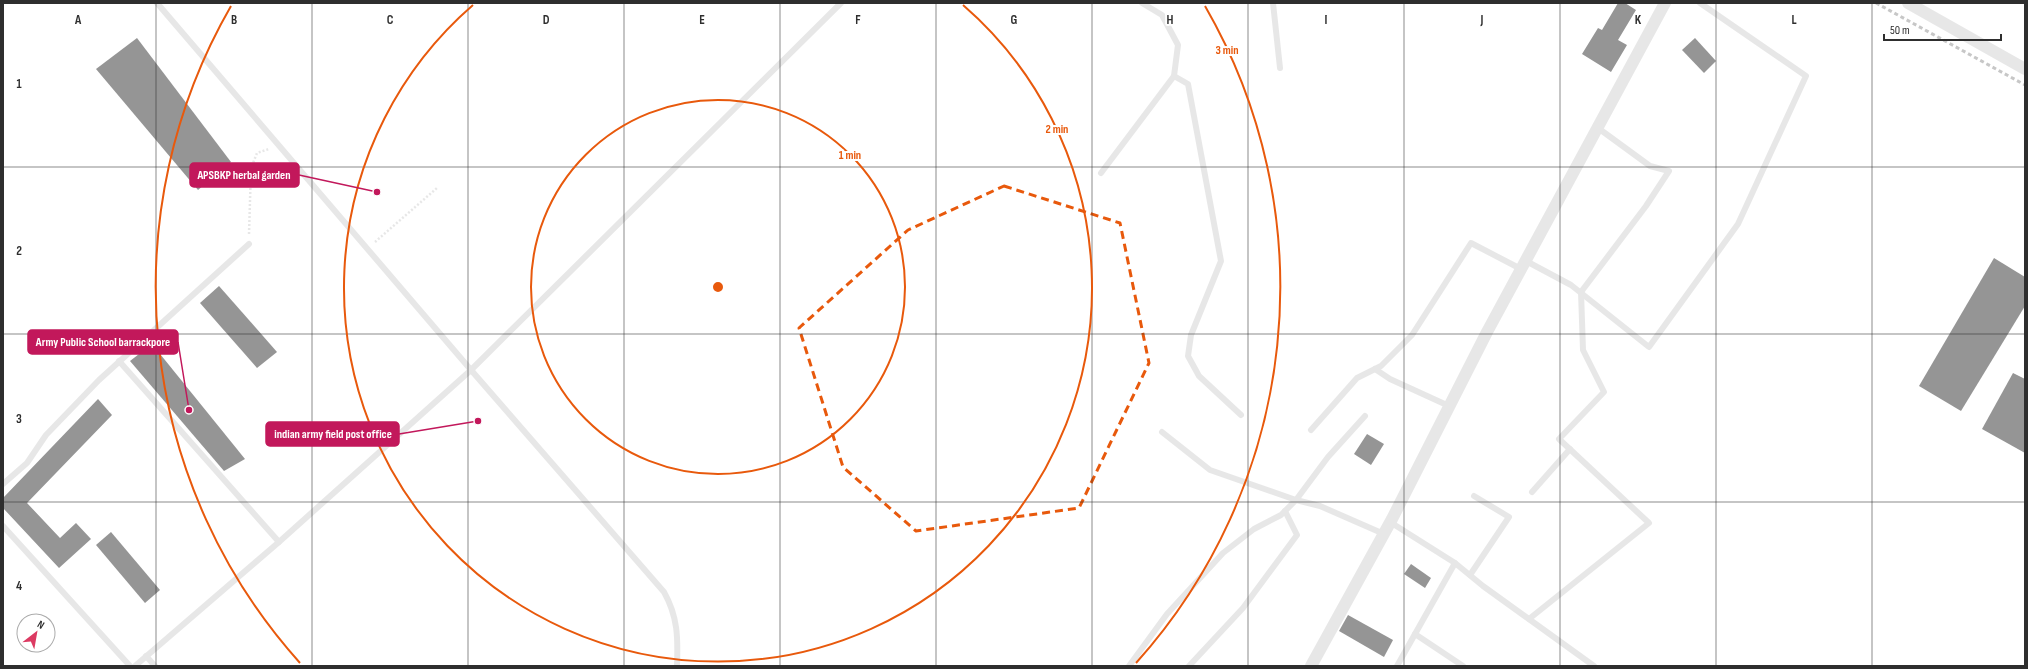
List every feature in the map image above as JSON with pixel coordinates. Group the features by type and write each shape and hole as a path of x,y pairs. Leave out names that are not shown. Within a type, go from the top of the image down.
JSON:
{"street":[{"path":"1311,666 1384,534 1523,265 1665,3"},
{"path":"1908,3 2025,69"}],"lane":[{"path":"157,3 471,370 664,592 673,608 678,648 677,666"},
{"path":"135,666 279,542 471,370 841,3"},
{"path":"1101,173 1174,76 1178,45 1162,15 1142,3"},
{"path":"1273,3 1280,68"},
{"path":"1311,430 1357,378 1381,366 1412,335 1471,242 1571,285 1649,347 1738,224 1806,76 1700,3"},
{"path":"1174,76 1188,84 1221,261 1191,335 1188,356 1199,376 1241,415"},
{"path":"1529,619 1649,523 1559,439 1604,392 1582,350 1580,292 1646,206 1670,171 1650,166 1598,128"},
{"path":"3,484 27,463 46,435 99,380 249,244"},
{"path":"119,361 279,542"},
{"path":"1375,369 1390,379 1449,406"},
{"path":"1128,666 1167,614 1223,553 1254,529 1282,515 1296,500 1328,456 1365,416"},
{"path":"1162,432 1210,470 1296,500 1320,506 1384,534"},
{"path":"1532,492 1570,449"},
{"path":"1470,575 1509,517 1474,496"},
{"path":"1189,666 1243,608 1297,535 1285,511"},
{"path":"1390,522 1455,563 1594,666"},
{"path":"3,526 130,666"},
{"path":"1397,666 1455,563"},
{"path":"1415,634 1462,666"},
{"path":"146,656 155,666"}],"path":[{"path":"249,244 251,168 257,153 280,145"},
{"path":"368,249 437,188"}],"highlighted area":[{"path":"1004,186 1120,223 1149,363 1079,508 916,531 843,467 799,328 908,230"}],"building":[{"path":"1618,3 1625,3 1636,10 1618,40 1627,45 1611,72 1582,54 1598,28 1602,30"},
{"path":"137,38 231,162 198,190 96,69"},
{"path":"1695,38 1716,61 1704,73 1682,50"},
{"path":"1994,258 2025,277 2025,306 1961,411 1919,386"},
{"path":"219,286 277,352 257,368 200,303"},
{"path":"152,344 245,459 224,471 130,361"},
{"path":"2013,373 2025,379 2025,453 1982,429"},
{"path":"98,399 112,415 27,503 60,538 76,523 91,539 59,568 3,508 3,498"},
{"path":"1367,434 1384,444 1371,465 1354,454"},
{"path":"111,532 160,590 145,603 96,545"},
{"path":"1411,564 1431,578 1425,588 1404,574"},
{"path":"1348,615 1393,640 1384,657 1339,631"}],"railway":[{"path":"1876,3 2025,85"}],"place":[{"name":"APSBKP herbal garden","path":"377,192"},
{"name":"Army Public School barrackpore","path":"189,410"},
{"name":"indian army field post office","path":"478,421"}]}
